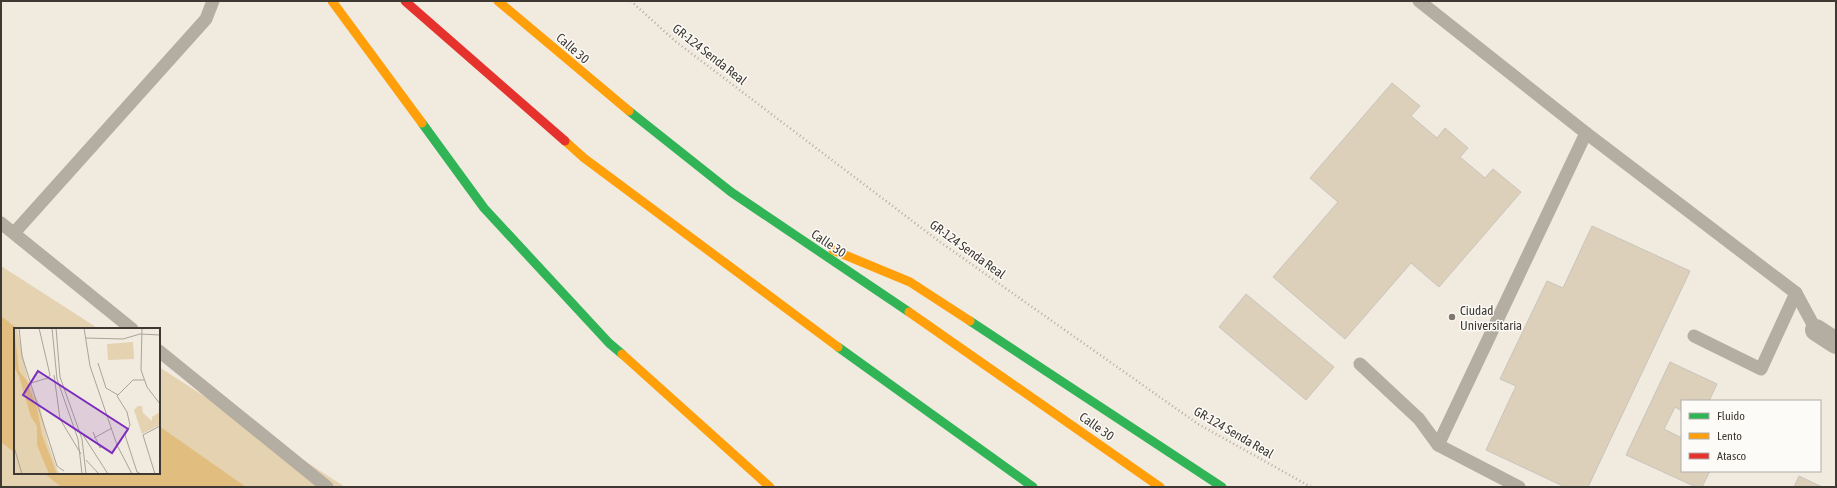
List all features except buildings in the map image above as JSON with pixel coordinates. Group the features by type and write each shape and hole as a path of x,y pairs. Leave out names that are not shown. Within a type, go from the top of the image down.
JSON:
{"highway":[{"path":"332,1 484,208 609,342 770,487"},
{"path":"405,1 584,158 870,371 1033,487"},
{"name":"Calle 30","path":"498,1 601,89 731,192 934,329 1160,487"},
{"path":"786,230 910,282 1222,487"}],"street":[{"path":"1816,330 1836,343"}],"lane":[{"path":"14,233 206,19 213,1"},
{"path":"1419,1 1586,133 1796,293 1816,330"},
{"path":"1438,445 1586,133"},
{"path":"1,223 131,328"},
{"path":"1694,336 1761,369 1796,293"},
{"path":"160,352 327,487"},
{"path":"1360,364 1419,418 1438,445 1519,487"}],"path":[{"name":"GR-124 Senda Real","path":"632,1 675,41 940,242 1198,424 1311,487"}],"shaded area":[{"path":"1,266 97,328 14,328 14,474 160,474 160,368 345,487 1,487"},
{"path":"1,316 17,328 14,328 14,452 1,442"},
{"path":"160,427 246,487 61,487 45,474 160,474"}],"traffic: fast":[{"path":"629,111 731,192 909,312"},
{"path":"422,123 484,208 609,343 622,354"},
{"path":"970,321 1222,487"},
{"path":"838,347 1033,487"}],"traffic: slow":[{"path":"332,1 422,123"},
{"path":"498,1 629,111"},
{"path":"565,141 584,158 838,347"},
{"path":"833,250 910,282 970,321"},
{"path":"909,312 1160,487"},
{"path":"622,354 770,487"}],"traffic: jam":[{"path":"405,1 565,141"}],"place":[{"name":"Ciudad Universitaria","path":"1452,317"}]}
